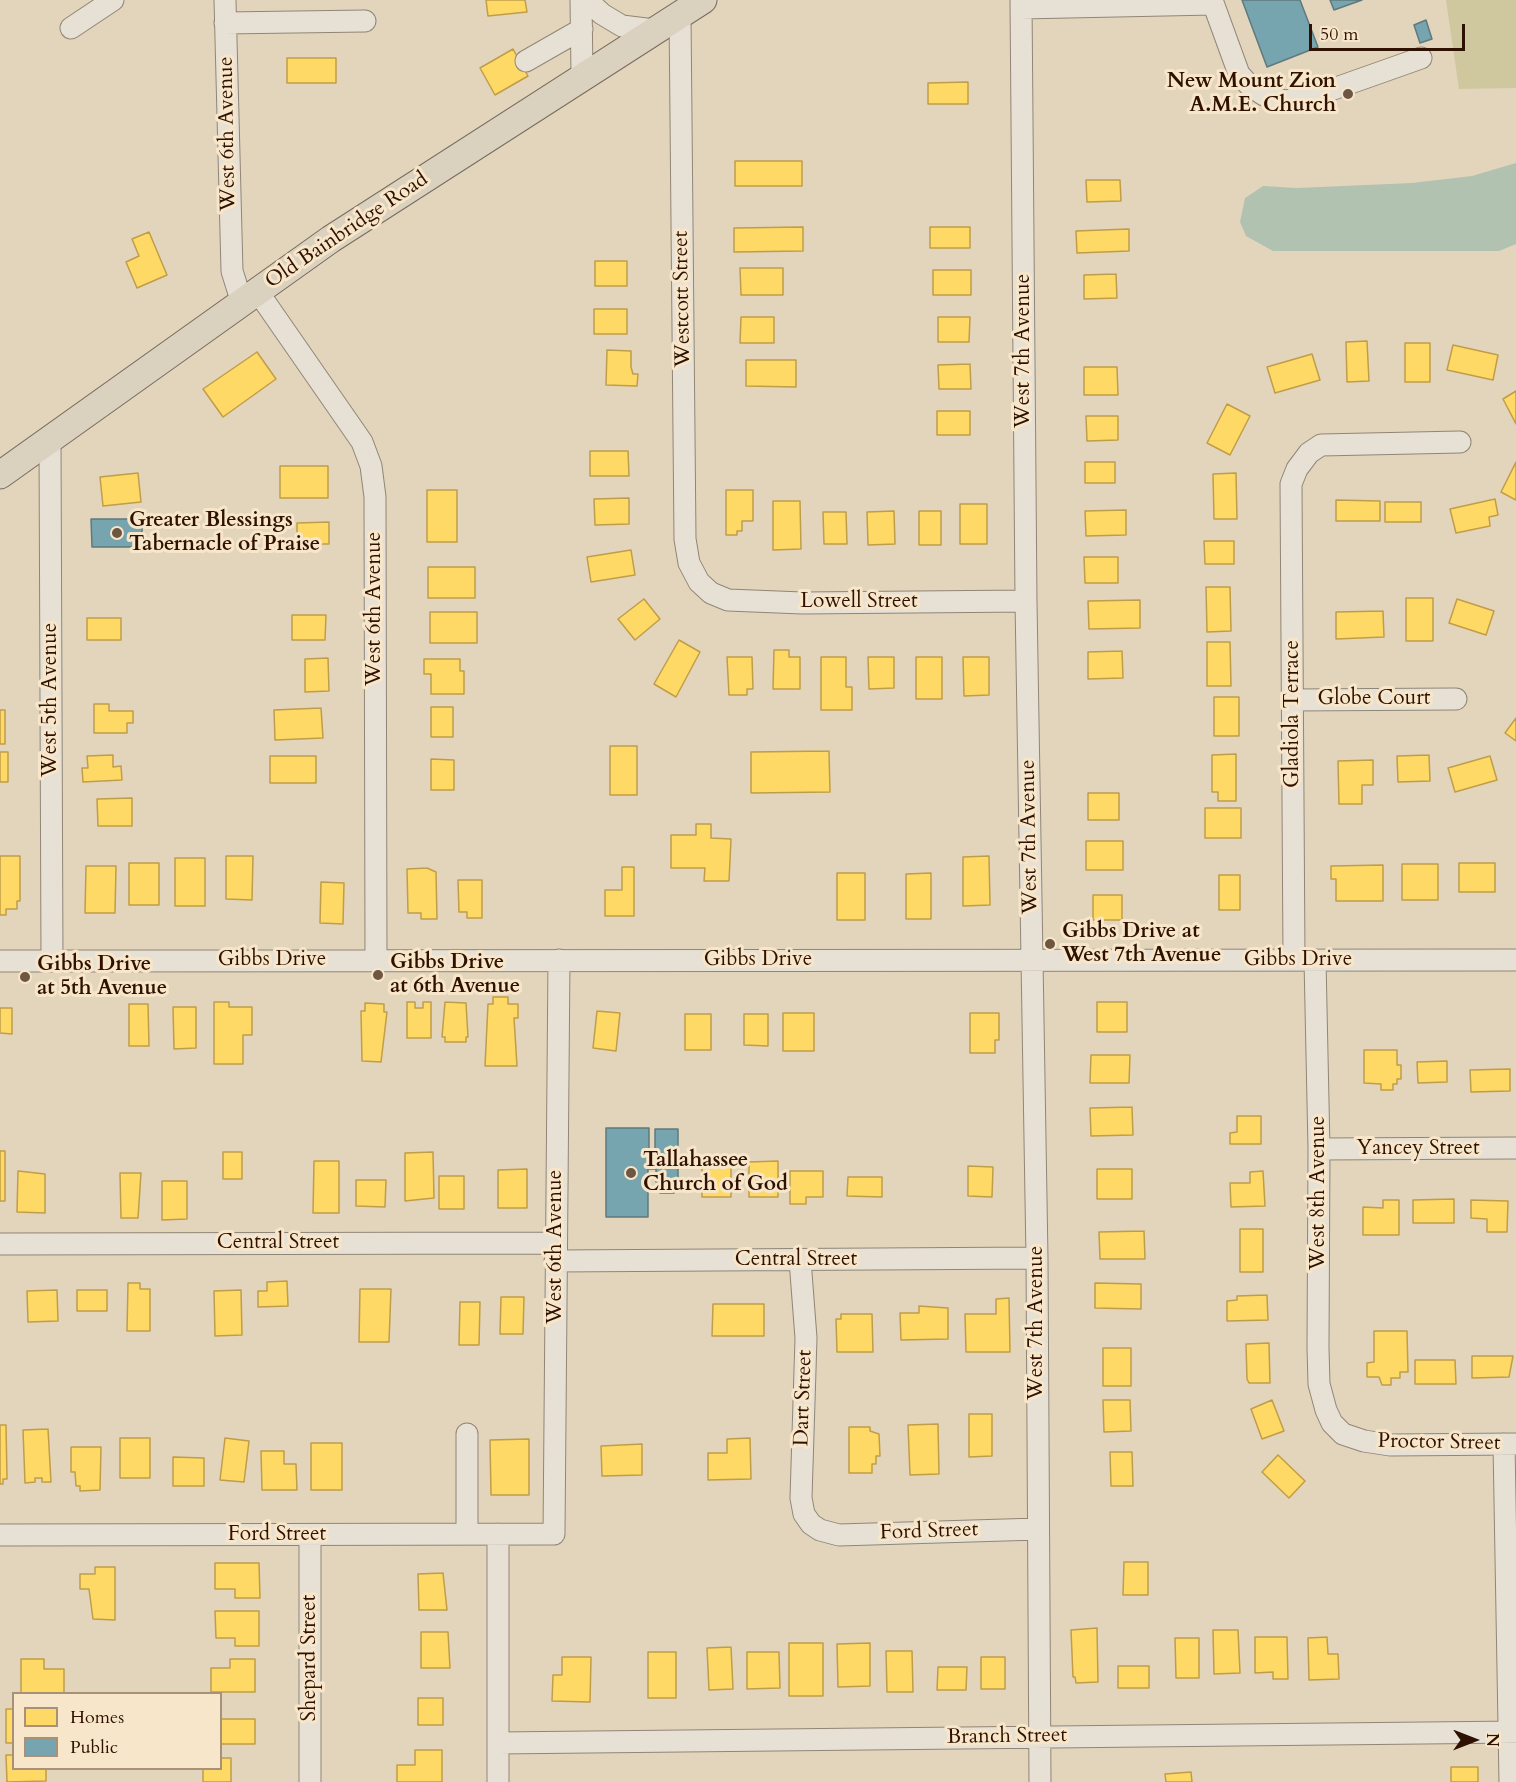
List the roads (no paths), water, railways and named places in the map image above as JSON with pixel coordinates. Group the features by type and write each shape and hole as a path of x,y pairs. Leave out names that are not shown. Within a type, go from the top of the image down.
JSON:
{"main road":[{"name":"Old Bainbridge Road","path":"0,475 331,239 582,75 702,0"}],"street":[{"path":"71,28 113,0"},
{"name":"West 6th Avenue","path":"225,0 232,271 362,442 371,466 375,497 376,960"},
{"path":"581,0 582,75"},
{"path":"587,0 602,14 622,26 654,30"},
{"path":"1021,4 1213,2 1239,74 1250,86 1264,95 1285,101 1308,98 1421,58"},
{"name":"West 7th Avenue","path":"1021,4 1026,601 1037,1258 1040,1782"},
{"name":"Westcott Street","path":"680,14 685,539 689,563 699,582"},
{"path":"225,23 365,21"},
{"path":"526,61 582,29"},
{"name":"West 5th Avenue","path":"50,440 52,961"},
{"name":"Gladiola Terrace","path":"1305,960 1293,700 1291,484 1297,469 1309,453 1321,446 1460,442"},
{"name":"Lowell Street","path":"699,582 711,593 728,600 802,603 1026,601"},
{"name":"Globe Court","path":"1293,700 1456,699"},
{"name":"West 6th Avenue","path":"554,1534 559,960"},
{"name":"West 8th Avenue","path":"1305,960 1319,1149 1319,1384 1332,1424"},
{"name":"Gibbs Drive","path":"0,961 1516,960"},
{"name":"Yancey Street","path":"1319,1149 1516,1148"},
{"name":"Central Street","path":"0,1244 555,1252 800,1260 1037,1258"},
{"name":"Dart Street","path":"800,1260 806,1338 801,1498 804,1514 819,1530"},
{"name":"Proctor Street","path":"1332,1424 1343,1434 1390,1445 1510,1444"},
{"path":"467,1434 467,1534"},
{"path":"1510,1444 1513,1732 1510,1782"},
{"name":"Ford Street","path":"819,1530 839,1535 1038,1529"},
{"path":"498,1534 498,1782"},
{"name":"Ford Street","path":"0,1535 554,1534"},
{"name":"Shepard Street","path":"310,1535 310,1782"},
{"name":"Branch Street","path":"498,1743 1513,1732"}],"place":[{"name":"New Mount Zion A.M.E. Church","path":"1348,94"},
{"name":"Greater Blessings Tabernacle of Praise","path":"117,533"},
{"name":"Gibbs Drive at West 7th Avenue","path":"1050,944"},
{"name":"Gibbs Drive at 6th Avenue","path":"378,975"},
{"name":"Gibbs Drive at 5th Avenue","path":"25,977"},
{"name":"Tallahassee Church of God","path":"631,1173"}]}
